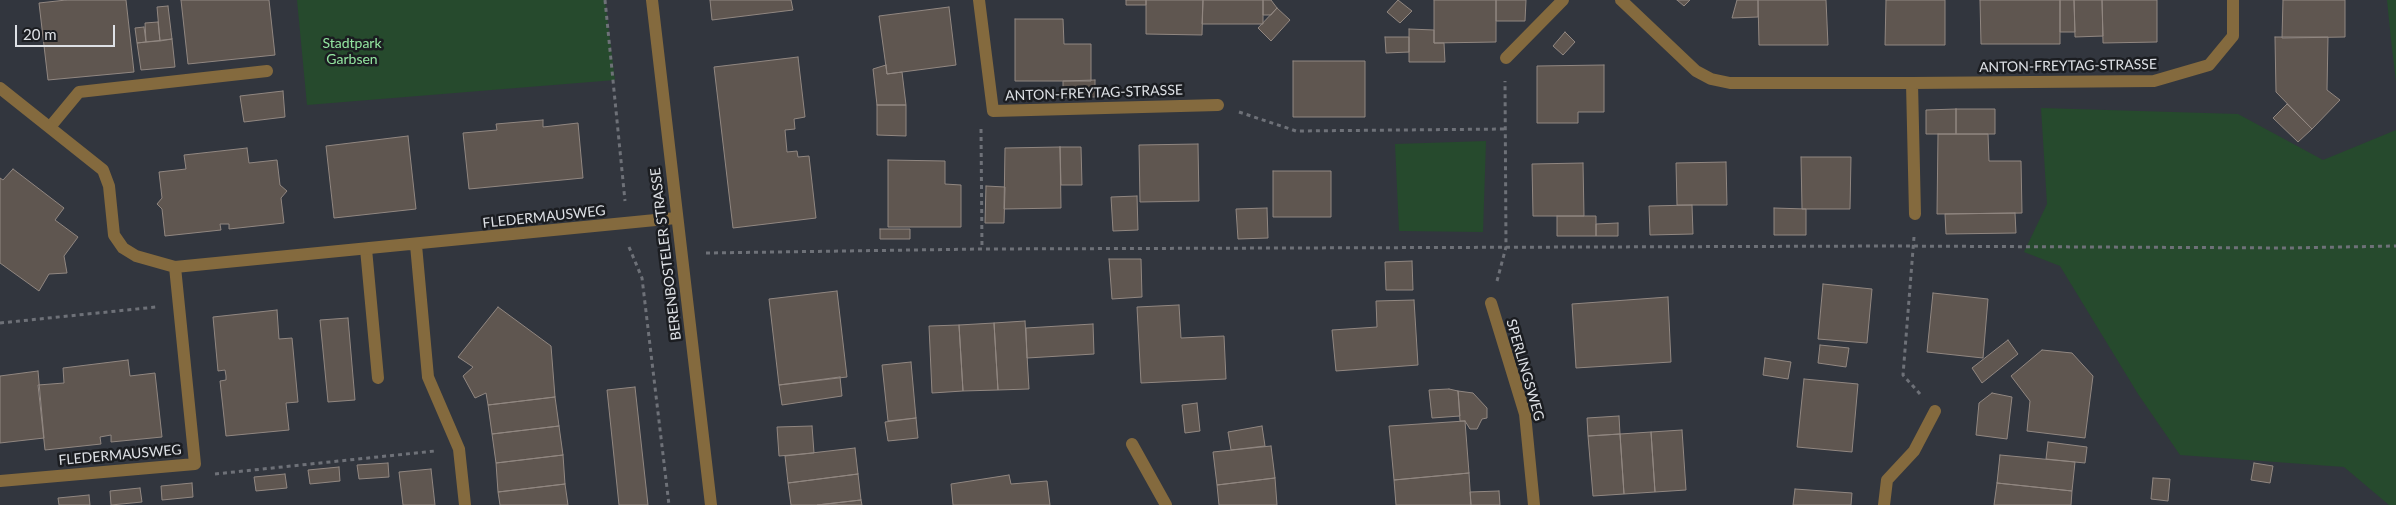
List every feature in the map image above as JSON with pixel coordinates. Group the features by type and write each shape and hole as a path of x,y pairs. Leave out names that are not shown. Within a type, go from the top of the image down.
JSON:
{"street":[{"name":"BERENBOSTELER STRASSE","path":"652,0 680,254 711,505"},
{"name":"ANTON-FREYTAG-STRASSE","path":"979,0 993,111 1218,105"},
{"path":"1506,58 1563,0"},
{"name":"ANTON-FREYTAG-STRASSE","path":"1621,0 1696,71 1711,79 1730,83 1912,84 2154,82 2209,66 2233,36 2233,0"},
{"path":"50,127 79,92 267,71"},
{"path":"1912,84 1915,214"},
{"name":"FLEDERMAUSWEG","path":"0,88 103,170 109,186 114,235 123,248 136,256 175,267 416,245 676,218"},
{"path":"416,245 428,377 459,449 465,505"},
{"path":"366,249 378,378"},
{"name":"FLEDERMAUSWEG","path":"0,481 195,464 175,267"},
{"name":"SPERLINGSWEG","path":"1490,303 1525,414 1534,505"},
{"path":"1884,505 1887,480 1914,450 1935,411"},
{"path":"1132,444 1166,505"}],"path":[{"path":"605,0 630,253 642,278 669,505"},
{"path":"1490,303 1506,247 1506,58"},
{"path":"1218,105 1296,131 1505,129"},
{"path":"982,249 981,114 993,111"},
{"path":"680,254 982,249 1914,246 2288,248 2396,246"},
{"path":"1914,246 1903,374 1935,411"},
{"path":"0,323 179,304"},
{"path":"195,464 213,475 459,449"}],"green space":[{"name":"Stadtpark Garbsen","path":"297,0 605,0 615,80 307,105"},
{"path":"2387,0 2396,0 2396,82 2391,40"},
{"path":"2041,108 2238,114 2323,160 2396,130 2396,505 2389,505 2344,467 2180,455 2138,394 2060,266 2024,252 2047,204"},
{"path":"1486,141 1483,232 1399,231 1395,144"}],"building":[{"path":"66,0 126,0 134,72 48,80 39,3"},
{"path":"181,0 269,0 275,55 188,64"},
{"path":"710,0 791,0 793,10 712,20"},
{"path":"1126,0 1146,0 1146,5 1126,5"},
{"path":"1146,0 1203,0 1202,35 1146,34"},
{"path":"1203,0 1263,0 1263,24 1202,24"},
{"path":"1263,0 1271,0 1277,8 1271,15 1263,15"},
{"path":"1398,0 1412,11 1400,23 1387,12"},
{"path":"1434,0 1496,0 1496,42 1434,43"},
{"path":"1496,0 1526,0 1525,21 1496,21"},
{"path":"1677,0 1690,0 1684,6"},
{"path":"1737,0 1758,0 1758,17 1732,18"},
{"path":"1758,0 1826,0 1828,45 1759,45"},
{"path":"1886,0 1945,0 1945,45 1885,45"},
{"path":"1980,0 2060,0 2060,44 1981,44"},
{"path":"2060,0 2074,0 2075,32 2060,32"},
{"path":"2074,0 2102,0 2103,36 2075,37"},
{"path":"2102,0 2157,0 2157,42 2103,43"},
{"path":"2283,0 2345,0 2345,37 2282,38"},
{"path":"168,6 172,39 160,41 157,7"},
{"path":"949,7 956,65 887,74 879,16"},
{"path":"1277,8 1290,20 1271,41 1258,28"},
{"path":"1015,19 1063,19 1064,44 1091,44 1091,81 1015,81"},
{"path":"158,22 160,41 146,42 145,23"},
{"path":"144,27 146,42 137,43 135,28"},
{"path":"1409,29 1434,30 1434,43 1444,43 1445,62 1409,62"},
{"path":"1565,32 1575,42 1563,55 1553,46"},
{"path":"1385,37 1409,37 1409,52 1386,53"},
{"path":"2275,37 2328,37 2327,90 2340,100 2312,129 2276,92"},
{"path":"172,39 175,67 141,70 137,43"},
{"path":"798,57 805,117 794,119 795,129 785,130 787,152 797,151 798,157 809,156 816,218 733,228 714,67"},
{"path":"1293,61 1365,61 1365,117 1293,117"},
{"path":"886,65 887,74 902,72 906,105 877,105 873,69"},
{"path":"1604,65 1604,112 1578,112 1578,123 1537,123 1537,66"},
{"path":"1095,80 1095,97 1063,97 1063,81"},
{"path":"283,91 285,117 244,122 240,96"},
{"path":"2287,104 2312,129 2298,142 2273,118"},
{"path":"877,105 906,105 906,136 877,135"},
{"path":"1956,109 1956,134 1926,134 1926,110"},
{"path":"1956,109 1995,109 1995,134 1956,134"},
{"path":"543,120 543,127 578,123 583,178 469,189 463,133 497,130 496,124"},
{"path":"1938,134 1988,134 1989,161 2021,161 2022,213 1937,214"},
{"path":"408,136 416,209 334,218 326,146"},
{"path":"1198,144 1199,201 1140,202 1139,145"},
{"path":"1060,147 1061,208 1004,209 1005,148"},
{"path":"1060,147 1081,147 1082,185 1061,185"},
{"path":"247,148 249,163 277,160 280,185 287,191 281,198 284,223 229,229 229,224 220,224 221,230 165,236 162,209 157,204 162,198 159,172 186,169 184,155"},
{"path":"1801,157 1851,157 1850,209 1802,209"},
{"path":"888,160 945,161 945,184 961,185 961,227 888,227"},
{"path":"1726,162 1727,205 1677,205 1676,163"},
{"path":"1583,163 1584,216 1533,216 1532,164"},
{"path":"13,169 64,208 55,220 78,237 64,256 67,273 49,274 39,291 0,263 0,178 3,180"},
{"path":"1273,171 1331,171 1331,217 1273,217"},
{"path":"986,186 1005,187 1004,223 985,223"},
{"path":"1137,196 1138,230 1113,231 1111,197"},
{"path":"1692,205 1693,234 1650,235 1649,206"},
{"path":"1267,208 1268,238 1238,239 1236,209"},
{"path":"1774,208 1806,209 1806,235 1774,235"},
{"path":"2015,213 2016,233 1946,234 1945,214"},
{"path":"1557,216 1596,216 1596,236 1557,236"},
{"path":"1618,223 1618,236 1596,236 1596,224"},
{"path":"880,229 910,229 910,239 880,239"},
{"path":"1109,259 1141,259 1142,297 1112,299"},
{"path":"1412,261 1413,290 1386,290 1385,262"},
{"path":"1823,284 1872,289 1867,343 1818,339"},
{"path":"837,291 847,377 779,385 769,299"},
{"path":"1933,293 1988,299 1983,358 1927,352"},
{"path":"1668,297 1671,362 1576,368 1572,304"},
{"path":"1414,300 1418,365 1336,371 1332,330 1377,327 1376,301"},
{"path":"1179,305 1181,338 1224,336 1226,379 1141,383 1137,307"},
{"path":"498,307 551,346 555,397 488,405 486,393 475,398 463,376 473,367 458,357"},
{"path":"277,310 279,339 292,338 298,402 286,403 289,430 226,436 220,381 226,380 226,376 225,370 218,371 213,317"},
{"path":"348,318 355,400 328,402 320,320"},
{"path":"1025,321 1029,389 998,390 994,323"},
{"path":"994,323 998,390 963,391 959,325"},
{"path":"1093,324 1094,354 1027,358 1026,328"},
{"path":"959,325 963,391 932,393 929,326"},
{"path":"2008,340 2018,354 1982,383 1972,368"},
{"path":"1820,345 1849,348 1846,367 1818,363"},
{"path":"2042,350 2072,353 2093,376 2085,438 2027,431 2030,401 2011,376"},
{"path":"1765,358 1791,362 1788,379 1763,375"},
{"path":"128,360 130,376 155,373 162,437 111,442 111,435 100,437 101,444 45,450 38,385 64,383 63,368"},
{"path":"911,362 916,418 888,421 882,365"},
{"path":"38,371 44,438 0,443 0,376"},
{"path":"840,377 842,396 782,405 779,385"},
{"path":"1804,379 1858,384 1852,452 1797,447"},
{"path":"635,387 648,505 619,505 607,390"},
{"path":"1449,389 1458,391 1460,416 1432,418 1429,390"},
{"path":"1458,391 1473,393 1487,408 1487,418 1482,419 1477,429 1470,429 1465,421 1460,421"},
{"path":"1992,393 2012,397 2007,439 1976,435 1979,403"},
{"path":"555,397 559,426 492,434 488,405"},
{"path":"1197,403 1200,431 1185,433 1182,405"},
{"path":"1619,416 1620,434 1588,436 1587,418"},
{"path":"916,418 918,438 888,441 885,422"},
{"path":"1465,421 1469,473 1394,480 1389,426"},
{"path":"559,426 563,455 496,463 492,434"},
{"path":"812,426 814,453 779,456 777,427"},
{"path":"1262,426 1265,446 1231,450 1228,432"},
{"path":"1682,430 1686,490 1655,492 1651,432"},
{"path":"1651,432 1655,492 1624,494 1620,434"},
{"path":"1620,434 1624,494 1593,496 1588,436"},
{"path":"2048,442 2087,447 2085,463 2046,459"},
{"path":"1271,446 1275,478 1217,485 1213,452"},
{"path":"855,448 858,474 788,483 785,456"},
{"path":"563,455 565,484 498,492 496,463"},
{"path":"2000,455 2075,462 2072,491 1997,483"},
{"path":"388,463 389,477 359,479 357,465"},
{"path":"2254,463 2273,466 2270,483 2251,480"},
{"path":"339,467 340,481 310,484 308,470"},
{"path":"431,469 435,505 403,505 399,472"},
{"path":"1469,473 1471,505 1396,505 1394,480"},
{"path":"285,474 287,488 256,491 254,477"},
{"path":"858,474 861,500 817,505 791,505 788,483"},
{"path":"1009,475 1011,484 1047,481 1050,505 953,505 951,484"},
{"path":"1275,478 1277,505 1219,505 1217,485"},
{"path":"2153,478 2170,479 2168,501 2151,499"},
{"path":"192,483 193,497 162,500 161,486"},
{"path":"1997,483 2072,491 2071,505 1994,505"},
{"path":"565,484 568,505 500,505 498,492"},
{"path":"140,488 142,502 111,505 110,491"},
{"path":"1795,489 1852,493 1851,505 1793,505"},
{"path":"1499,491 1500,505 1471,505 1470,492"},
{"path":"89,495 90,505 59,505 58,498"},
{"path":"861,500 862,505 817,505"}]}
